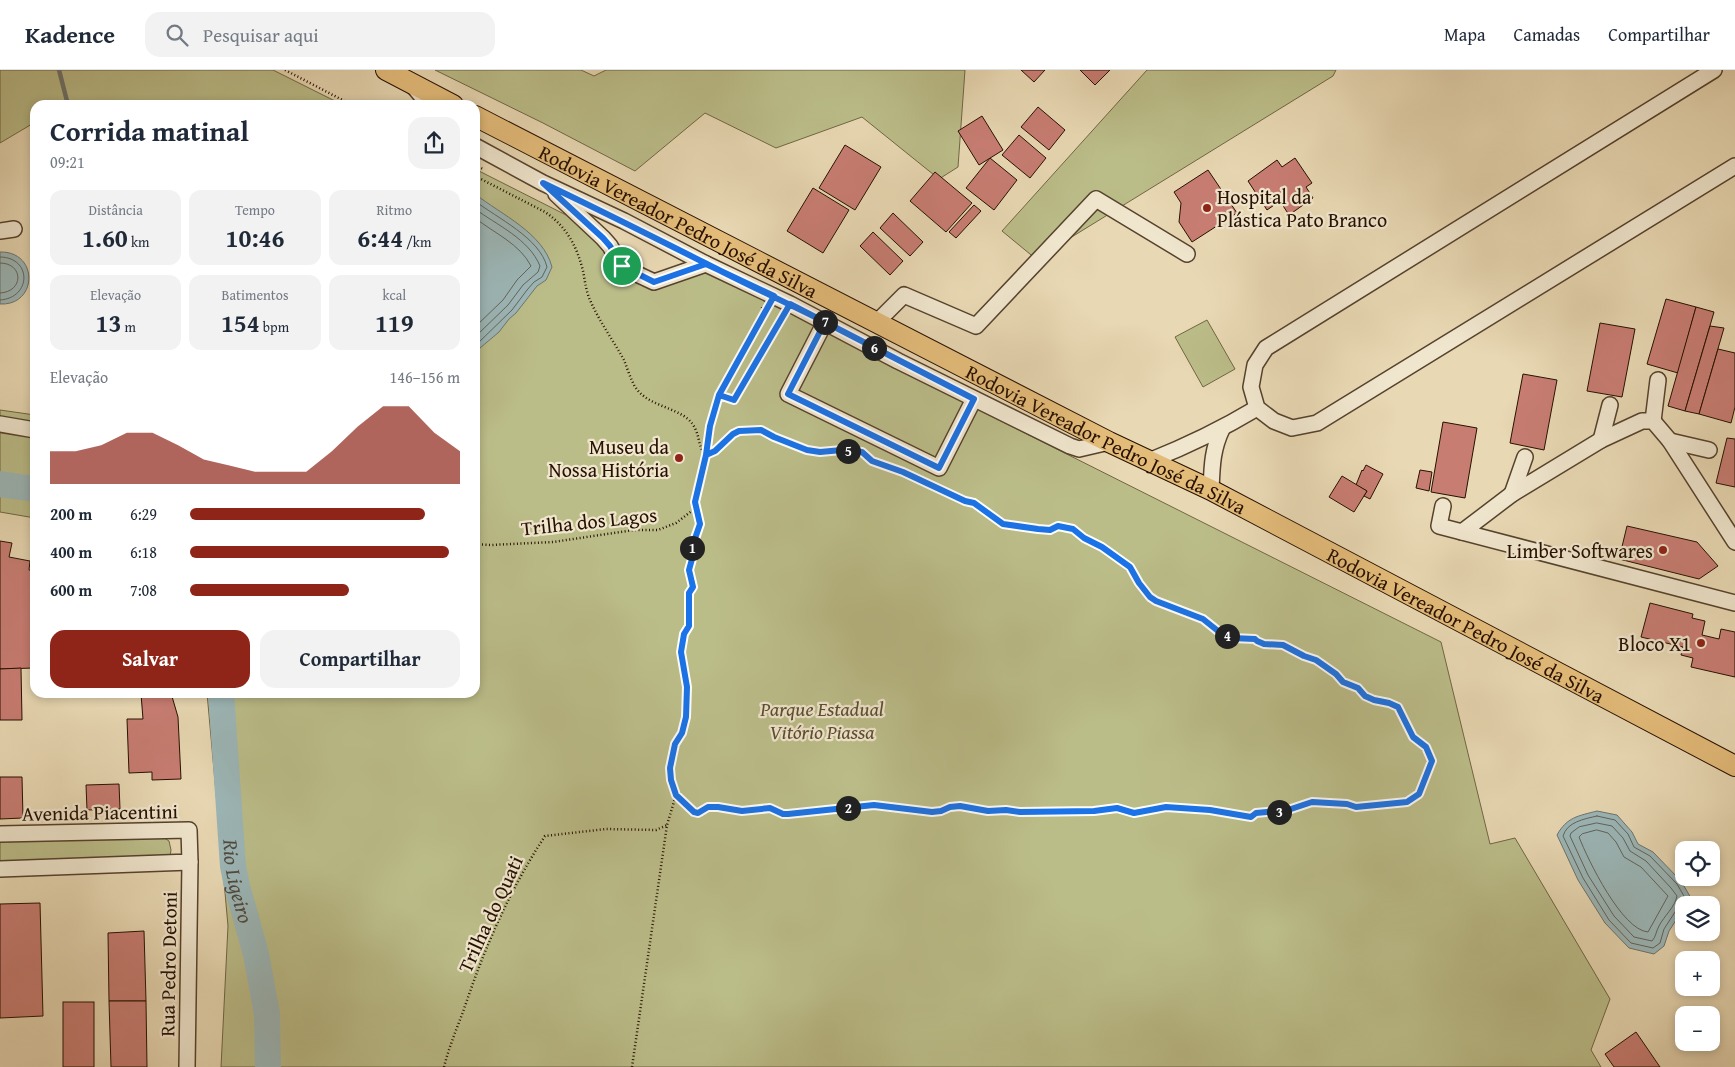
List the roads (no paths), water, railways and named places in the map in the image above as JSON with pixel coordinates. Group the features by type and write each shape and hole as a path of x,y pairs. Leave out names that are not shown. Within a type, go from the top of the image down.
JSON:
{"main road":[{"path":"386,70 443,100"},
{"name":"Rodovia Vereador Pedro José da Silva","path":"480,119 1109,442 1211,490 1735,766"}],"street":[{"path":"1714,70 1266,348 1255,365 1251,387 1257,408 1274,421 1292,428 1317,423 1735,166"},
{"path":"411,83 425,100"},
{"path":"480,149 543,183 624,221 1070,446 1079,448 1109,442"},
{"path":"543,183 603,238 622,266 654,282 706,264"},
{"path":"876,323 904,295 976,326 1096,198 1187,254"},
{"path":"825,322 788,394 939,468 974,399"},
{"path":"1653,421 1658,380"},
{"path":"1601,440 1610,405"},
{"path":"1149,461 1222,429 1257,408"},
{"path":"1462,532 1512,494 1601,440 1642,421 1653,421 1670,440 1735,542"},
{"path":"0,424 30,429"},
{"path":"1211,490 1212,457 1215,444 1222,429"},
{"path":"1670,440 1709,450"},
{"path":"1512,494 1525,457"},
{"path":"1444,506 1439,526 1735,603"},
{"name":"Avenida Piacentini","path":"0,834 189,830 190,862"},
{"path":"0,869 190,862"},
{"name":"Rua Pedro Detoni","path":"187,1067 190,862"}],"water":[{"path":"480,198 531,234 547,255 552,267 546,280 537,286 499,332 480,348"},
{"path":"0,252 13,254 22,260 29,278 27,288 22,297 13,302 0,304"},
{"path":"1597,811 1617,815 1632,832 1638,844 1653,852 1675,875 1675,886 1684,886 1690,896 1675,896 1675,922 1669,931 1664,946 1654,954 1629,948 1605,923 1578,880 1557,835 1565,824 1579,816"}],"waterway":[{"path":"59,70 67,100"},
{"name":"Rio Ligeiro","path":"0,484 30,488"},
{"name":"Rio Ligeiro","path":"221,698 233,866 256,954 267,1014 268,1067"}],"place":[{"name":"Hospital da Plástica Pato Branco","path":"1207,208"},
{"name":"Museu da Nossa História","path":"679,458"},
{"name":"Limber Softwares","path":"1663,550"},
{"name":"Bloco X1","path":"1701,643"}],"park label":[{"name":"Parque Estadual Vitório Piassa","path":"822,720"}]}
